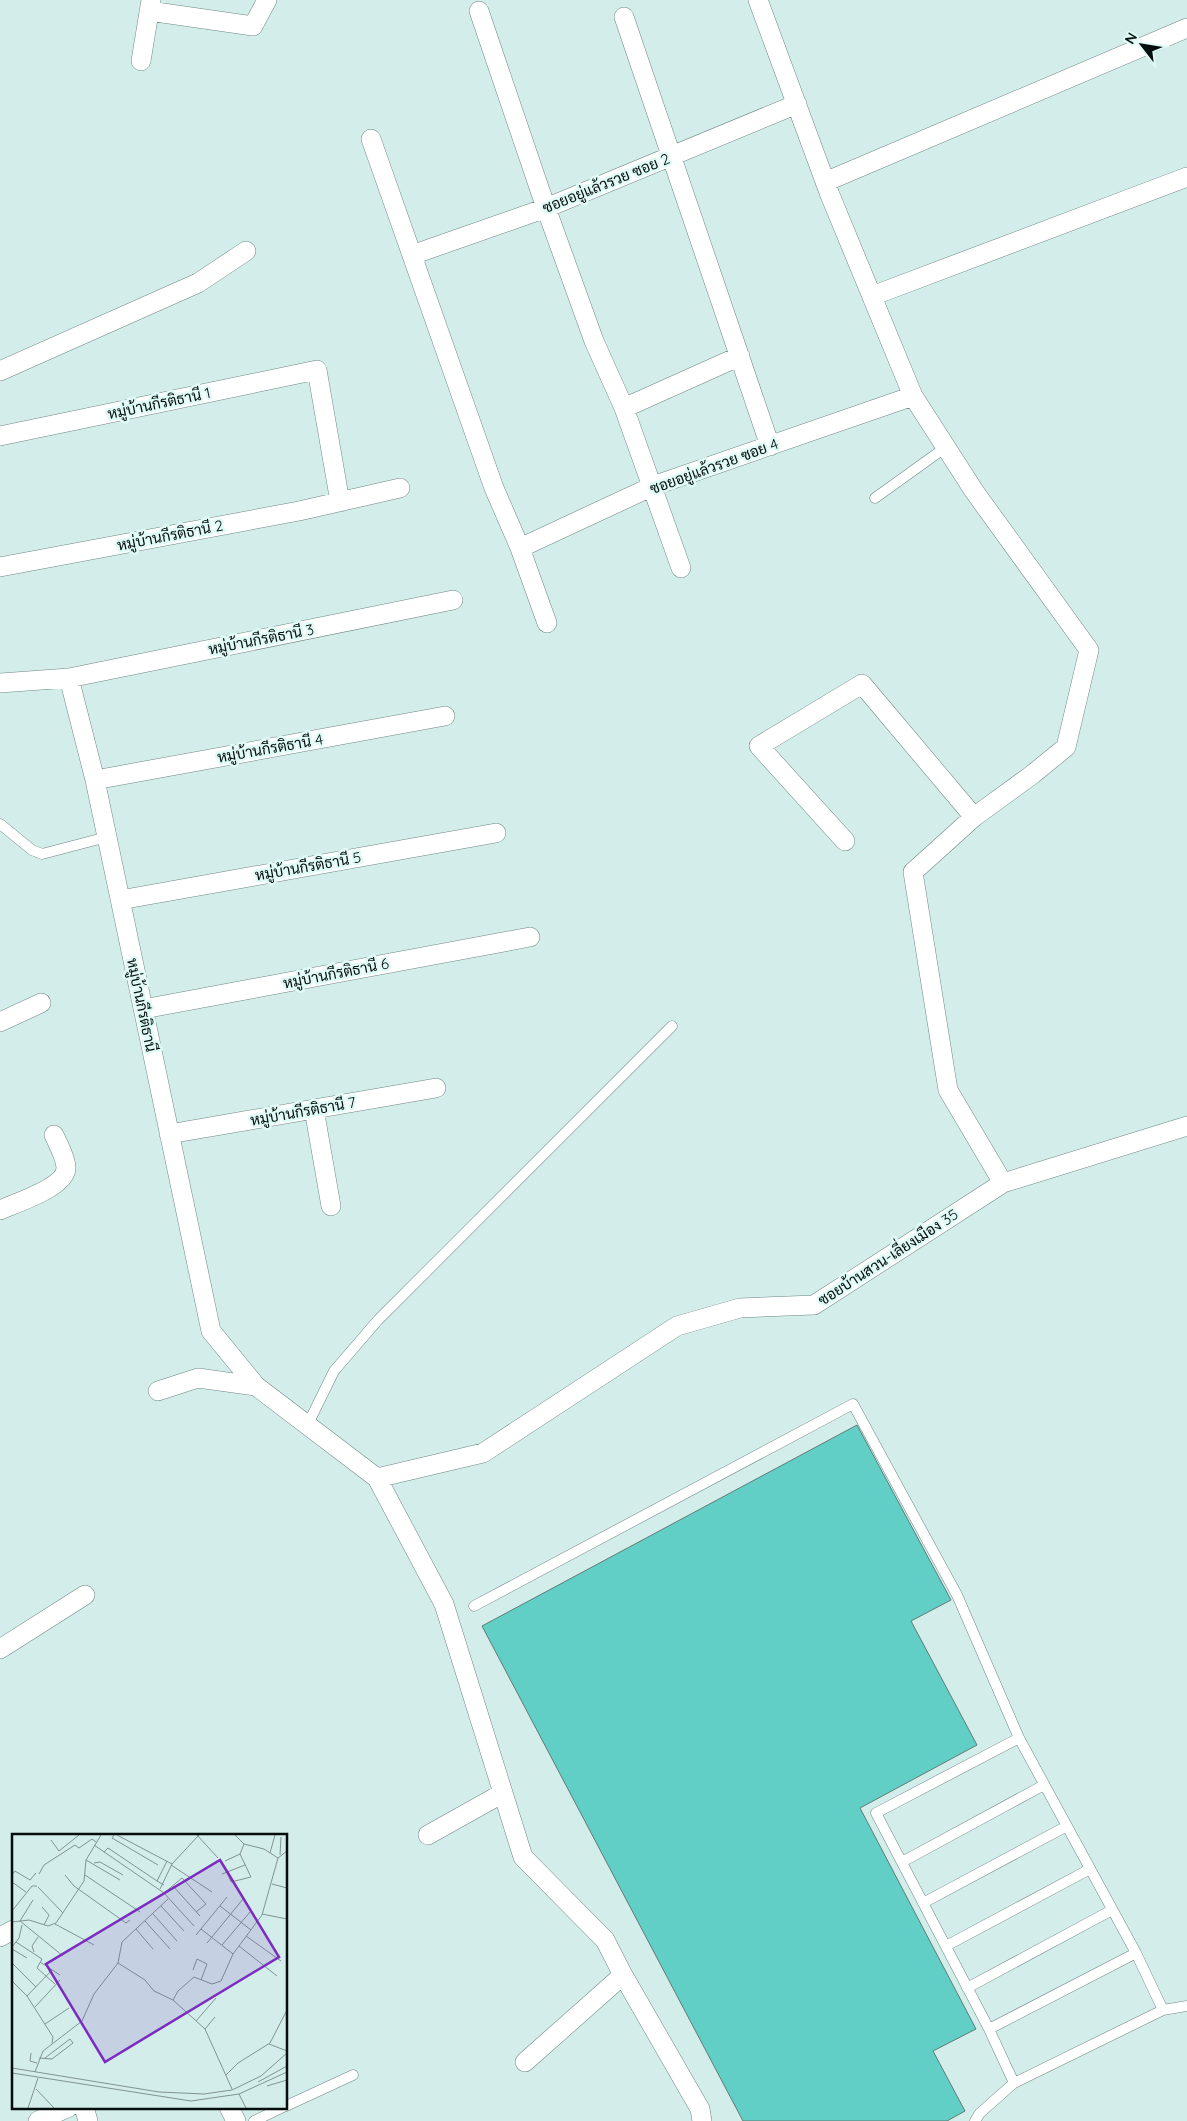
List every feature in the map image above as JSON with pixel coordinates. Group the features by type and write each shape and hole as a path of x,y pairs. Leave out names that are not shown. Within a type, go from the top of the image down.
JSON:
{"street":[{"path":"141,61 150,5 253,26 267,0"},
{"path":"758,0 825,182 913,396 974,491 1089,650 1066,747 1033,774 974,817 913,872 948,1090 1003,1183"},
{"path":"479,11 594,342 624,408 681,568"},
{"path":"624,17 673,156 770,446"},
{"path":"825,182 1187,28"},
{"name":"ซอยอยู่แล้วรวย ซอย 2","path":"412,255 546,208 796,104"},
{"path":"371,139 494,488 520,548 546,623"},
{"path":"872,296 1187,177"},
{"path":"0,371 198,283 246,251"},
{"path":"624,408 740,356"},
{"name":"หมู่บ้านกีรติธานี 1","path":"0,436 318,370 340,502"},
{"name":"ซอยอยู่แล้วรวย ซอย 4","path":"520,548 653,486 913,396"},
{"name":"หมู่บ้านกีรติธานี 2","path":"0,567 340,502 400,488"},
{"name":"หมู่บ้านกีรติธานี 3","path":"69,678 454,600"},
{"path":"0,683 69,678"},
{"name":"หมู่บ้านกีรติธานี","path":"69,678 95,780 211,1331 256,1386 377,1478"},
{"path":"845,841 759,746 862,684 974,817"},
{"name":"หมู่บ้านกีรติธานี 4","path":"95,780 445,716"},
{"name":"หมู่บ้านกีรติธานี 5","path":"120,900 496,833"},
{"name":"หมู่บ้านกีรติธานี 6","path":"143,1009 530,937"},
{"path":"0,1022 41,1003"},
{"name":"หมู่บ้านกีรติธานี 7","path":"169,1134 436,1088"},
{"path":"314,1109 331,1206"},
{"name":"ซอยบ้านสวน-เลี่ยงเมือง 35","path":"377,1478 483,1453 677,1326 740,1308 814,1305 1003,1183 1187,1126"},
{"path":"0,1210 56,1185 64,1177 67,1167 54,1135"},
{"path":"158,1391 198,1378 256,1386"},
{"path":"377,1478 444,1604 523,1857 604,1940 700,2109 702,2121"},
{"path":"0,1649 85,1595"},
{"path":"428,1835 503,1793"},
{"path":"0,1936 12,1930"},
{"path":"525,2062 623,1975"},
{"path":"38,2121 67,2108"},
{"path":"84,2108 88,2121"},
{"path":"230,2108 236,2121"}],"lane":[{"path":"875,498 946,448"},
{"path":"0,824 32,850 42,854 107,837"},
{"path":"307,1426 334,1371 378,1320 672,1026"},
{"path":"474,1606 853,1404 957,1595 1019,1738 1136,1953 1163,2010"},
{"path":"1014,2083 989,2029 876,1813 1019,1738"},
{"path":"902,1862 1044,1785"},
{"path":"923,1903 1067,1826"},
{"path":"946,1946 1090,1869"},
{"path":"967,1988 1112,1910"},
{"path":"989,2029 1136,1953"},
{"path":"975,2121 980,2113 1014,2083 1163,2010 1187,2006"},
{"path":"288,2106 353,2075"},
{"path":"254,2121 283,2108"}],"building":[{"path":"857,1425 951,1600 911,1621 977,1745 860,1808 976,2029 933,2051 965,2111 947,2121 743,2121 482,1626"}]}
